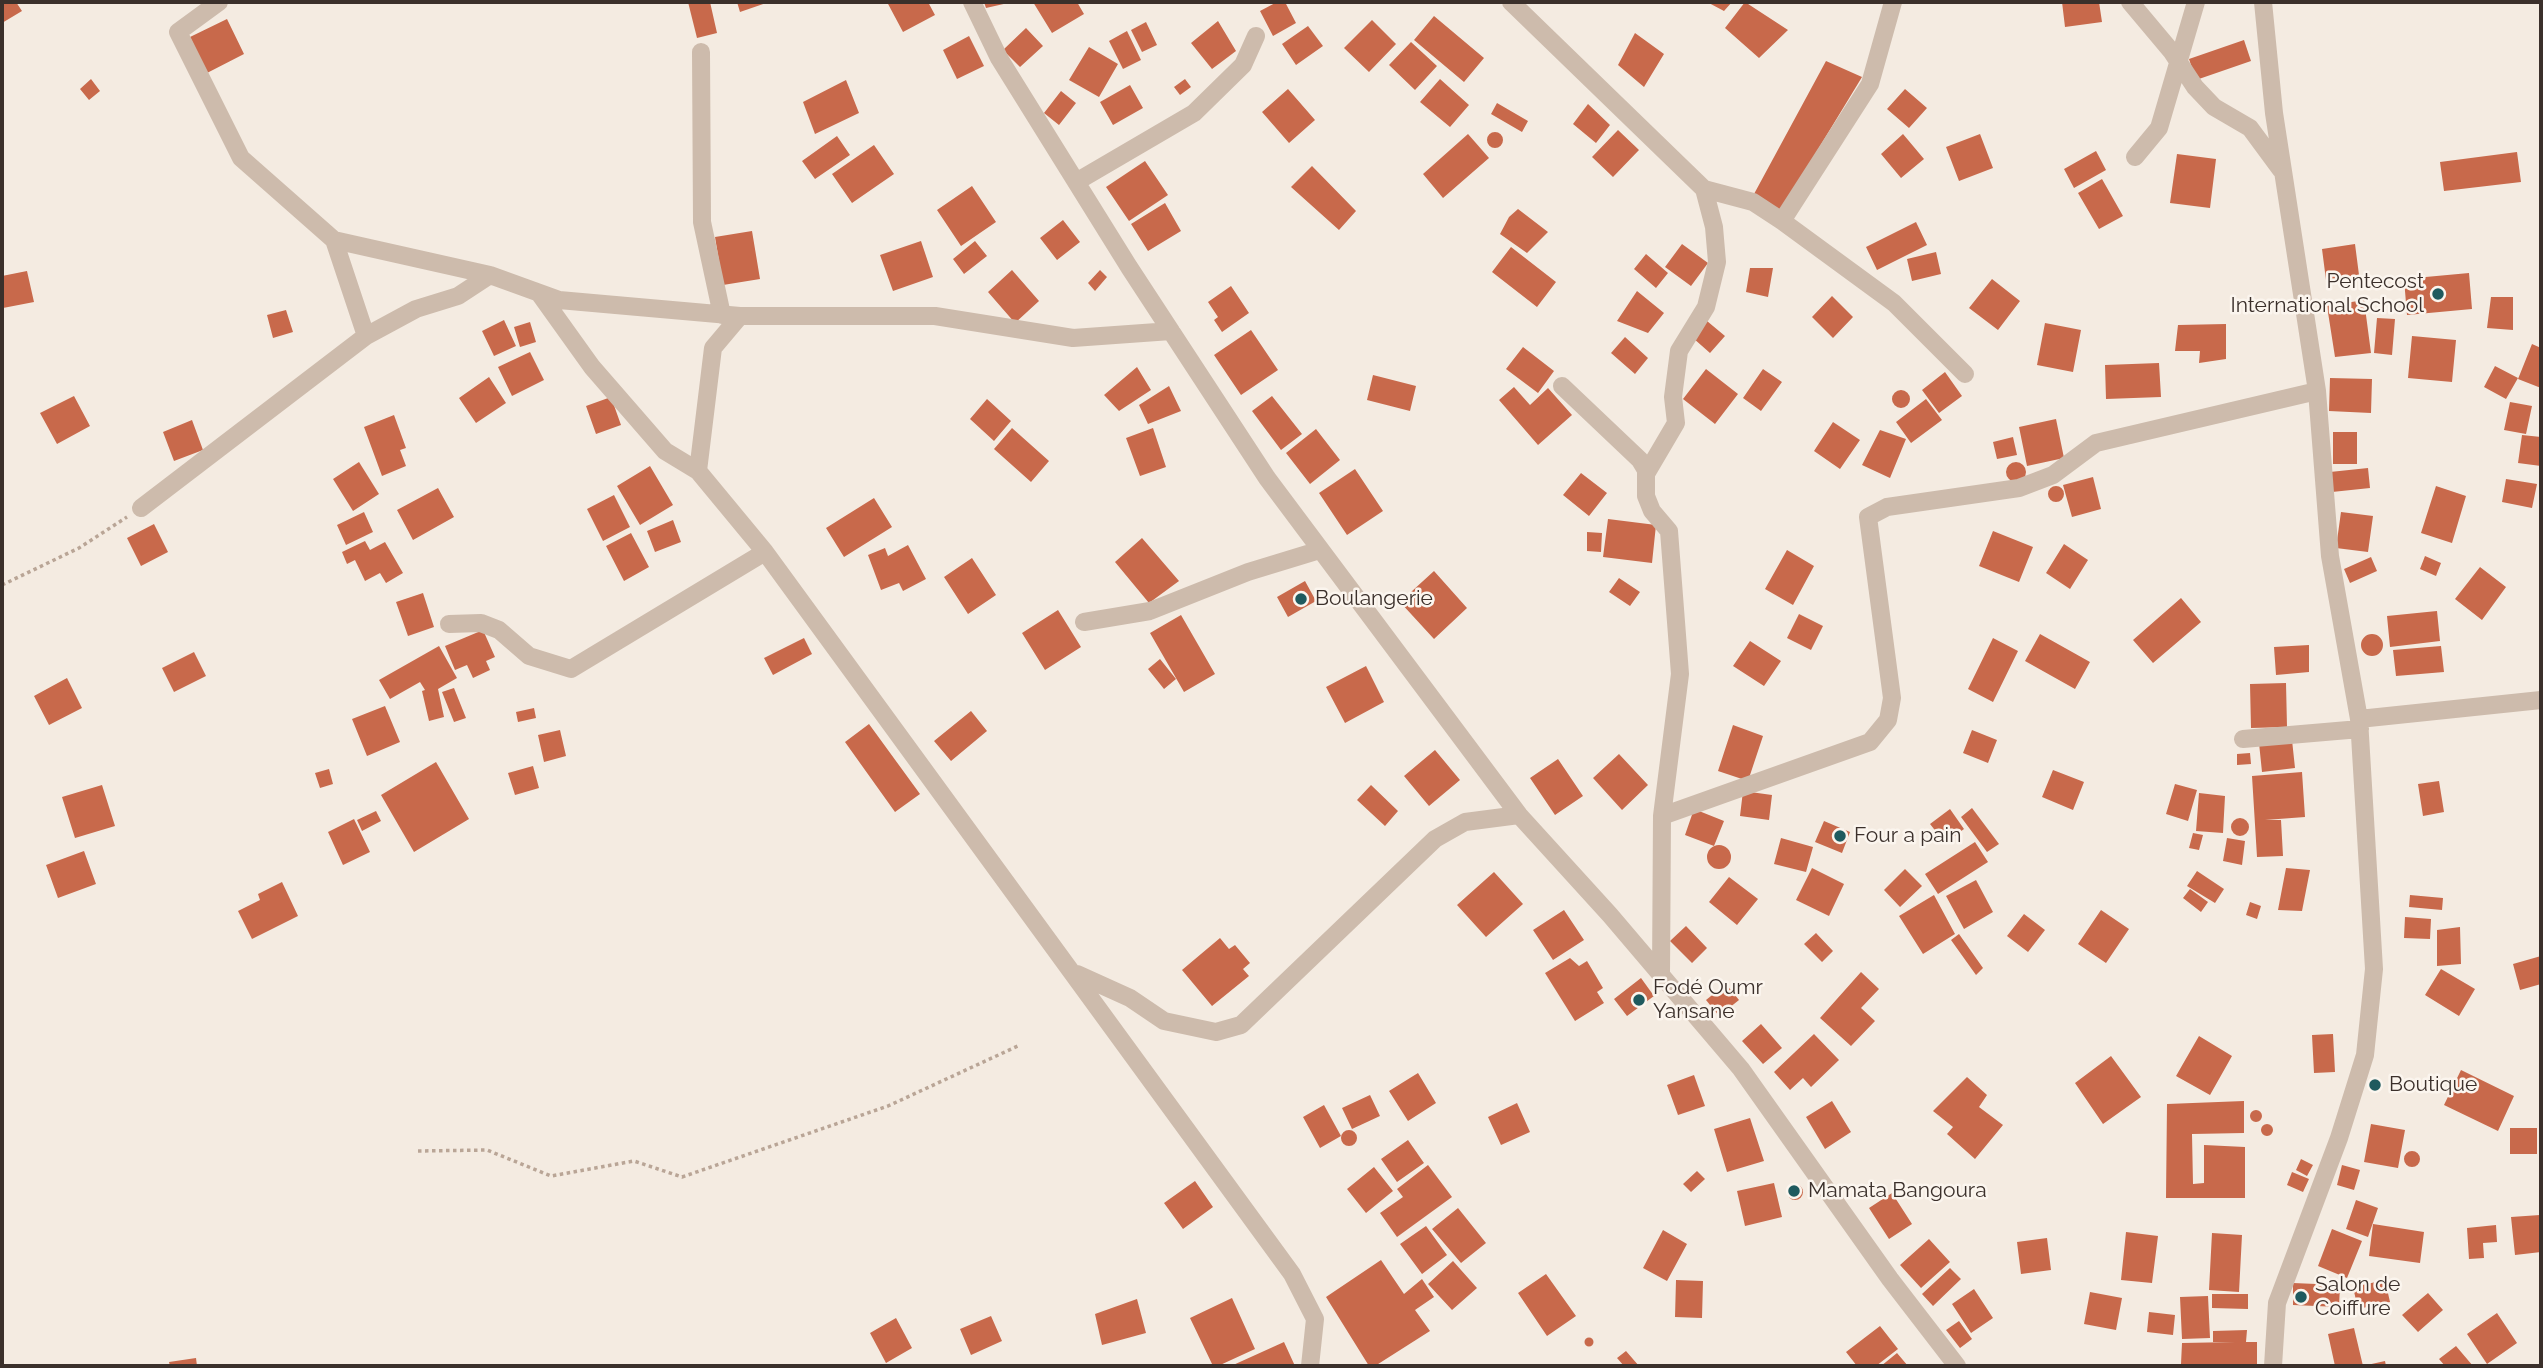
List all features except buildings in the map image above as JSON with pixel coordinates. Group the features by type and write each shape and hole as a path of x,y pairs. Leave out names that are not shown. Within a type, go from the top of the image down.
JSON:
{"street":[{"path":"219,2 178,32 241,158 334,240 490,275 559,300 731,316 935,316 1073,338 1171,331"},
{"path":"972,2 999,58 1267,478 1519,815 1610,915 1741,1069 1890,1279 1957,1366"},
{"path":"1511,2 1704,189 1753,202 1782,221 1894,303 1965,374"},
{"path":"1782,221 1870,84 1894,2"},
{"path":"2130,2 2179,62 2195,87 2214,107 2250,128 2283,173"},
{"path":"2135,157 2159,128 2196,2"},
{"path":"2263,2 2274,113 2317,391 2330,556 2359,724 2374,969 2365,1055 2339,1138 2277,1303 2273,1366"},
{"path":"1076,182 1195,113 1242,65 1256,36"},
{"path":"698,471 713,348 731,316 702,222 701,52"},
{"path":"1646,474 1676,423 1673,397 1679,351 1706,307 1717,262 1714,227 1704,189"},
{"path":"334,240 366,336"},
{"path":"141,508 366,336 416,309 457,296 490,275"},
{"path":"538,291 592,367 642,425 665,451 698,471 765,552 1075,973 1292,1274 1315,1319 1310,1366"},
{"path":"1562,386 1640,460 1646,474 1646,496 1652,511 1669,531 1680,674 1662,816 1661,975"},
{"path":"1662,816 1870,742 1888,720 1892,698 1868,517 1887,506 2019,488 2053,475 2096,443 2317,391"},
{"path":"1084,622 1150,611 1248,572 1320,550"},
{"path":"449,624 481,623 499,630 528,656 571,669 765,552"},
{"path":"2243,739 2541,701"},
{"path":"1075,973 1130,998 1164,1021 1216,1032 1241,1025 1434,839 1465,822 1519,815"}],"path":[{"path":"2,585 79,548 141,508"},
{"path":"418,1151 487,1150 551,1176 634,1161 681,1177 888,1106 1020,1045"}],"place":[{"name":"Pentecost International School","path":"2438,294"},
{"name":"Boulangerie","path":"1301,599"},
{"name":"Four a pain","path":"1840,836"},
{"name":"Fodé Oumr Yansane","path":"1639,1000"},
{"name":"Boutique","path":"2375,1085"},
{"name":"Mamata Bangoura","path":"1794,1191"},
{"name":"Salon de Coiffure","path":"2301,1297"}]}
